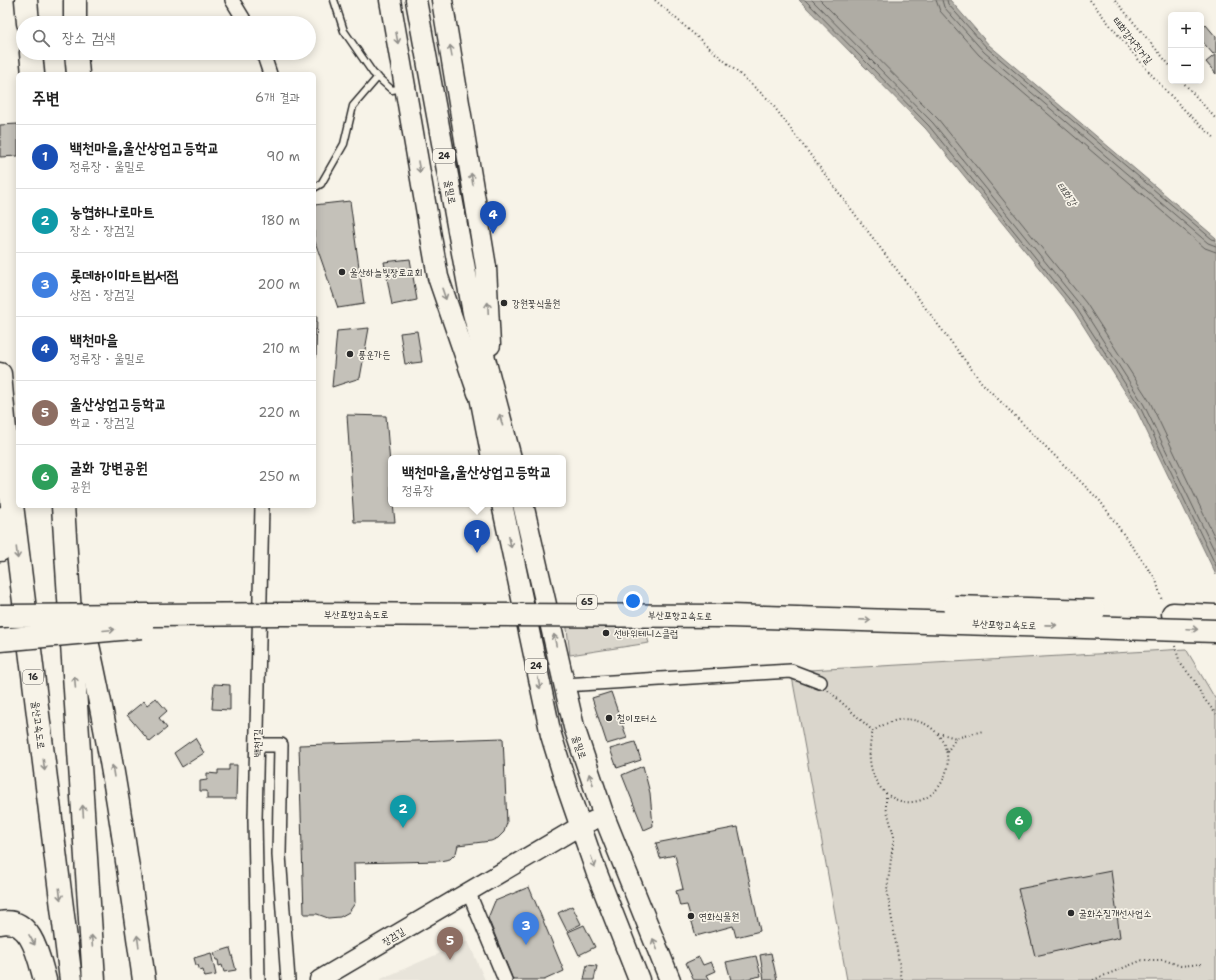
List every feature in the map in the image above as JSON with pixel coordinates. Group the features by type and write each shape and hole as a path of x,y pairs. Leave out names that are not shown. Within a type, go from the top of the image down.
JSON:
{"highway":[{"path":"26,0 27,16"},
{"path":"75,0 76,16"},
{"path":"32,60 33,72"},
{"path":"77,60 78,72"},
{"name":"울산고속도로","path":"0,374 11,497 71,980"},
{"path":"0,550 11,497"},
{"path":"66,512 67,558 94,980"},
{"path":"67,558 96,677 124,838 144,980"},
{"name":"부산포항고속도로","path":"0,602 305,600 684,602 1033,609 1216,616"},
{"path":"0,640 283,614"},
{"name":"부산포항고속도로","path":"0,616 283,614 730,616 1216,631"},
{"path":"0,923 15,924 26,931 34,942 45,980"}],"main road":[{"path":"390,0 438,277 485,391"},
{"name":"울밀로","path":"416,0 473,313 485,391 492,455"},
{"path":"442,0 486,267 485,391"},
{"name":"울밀로","path":"485,391 510,455"},
{"name":"24","path":"503,507 550,728 580,826 639,980"},
{"name":"울밀로","path":"524,507 574,727 604,816 670,980"},
{"name":"장검길","path":"319,980 580,826 604,816"}],"street":[{"path":"232,0 242,16"},
{"path":"265,60 269,72"},
{"name":"백천1길","path":"258,980 255,820 262,508"},
{"path":"564,685 791,671 820,682"},
{"path":"257,745 281,746 279,855 288,980"},
{"path":"468,891 505,980"}],"lane":[{"path":"334,0 344,31 378,77 392,90 405,88"},
{"path":"316,187 321,184 344,144 353,106 378,77"}],"path":[{"path":"655,0 769,100 982,383 1100,501 1156,580 1162,602"},
{"name":"태화강자전거길","path":"1090,0 1145,69 1201,126 1216,139"},
{"path":"1116,0 1168,63"},
{"path":"1185,84 1216,119"},
{"path":"1173,640 1180,663 1194,680 1202,696 1216,714"},
{"path":"820,682 873,731"},
{"path":"873,731 894,720 907,719 919,721 937,733 956,738 983,731"},
{"path":"873,731 870,748 871,771 886,793 893,798 903,801 911,801 929,797 940,786 946,777 948,765 946,753 942,740 937,733"},
{"path":"946,753 956,738"},
{"path":"886,793 886,806 894,836 887,890 902,980"},
{"path":"1093,980 1143,960 1164,960 1181,966 1202,964"}],"shaded area":[{"name":"선바위테니스클럽","path":"566,620 643,624 649,643 570,655"},
{"path":"1186,649 1216,700 1216,980 847,980 791,671"},
{"path":"468,941 485,980 379,980 383,978"}],"water":[{"name":"태화강","path":"799,0 950,0 989,45 1216,238 1216,575 1136,409 1074,311 926,129"}],"building":[{"path":"1206,25 1216,37 1216,52 1213,54 1204,44 1204,27"},
{"path":"1216,54 1216,74 1206,62"},
{"path":"16,124 16,156 0,157 0,125"},
{"name":"울산하늘빛장로교회","path":"350,201 364,304 338,308 316,245 316,205"},
{"path":"410,259 417,300 392,305 384,262"},
{"path":"316,316 317,316 316,358"},
{"name":"풍운가든","path":"369,328 360,378 332,387 337,331"},
{"path":"417,331 422,362 405,364 400,333"},
{"path":"347,415 386,416 389,455 388,455 388,507 393,507 395,522 354,522"},
{"path":"214,684 230,685 230,710 212,709"},
{"name":"철이모터스","path":"611,692 627,738 607,744 592,698"},
{"path":"156,698 167,711 159,718 167,728 150,742 127,715 144,701 147,705"},
{"path":"195,738 204,753 182,767 174,753"},
{"path":"503,738 507,823 504,832 498,838 491,841 458,845 456,853 450,859 440,861 354,863 355,903 349,912 340,917 328,918 317,914 304,914 299,745"},
{"path":"635,742 641,760 617,768 610,749"},
{"path":"229,765 237,765 236,799 207,799 207,791 200,791 200,781 207,780 207,773 218,774 218,770 229,770"},
{"path":"643,766 650,793 653,826 644,830 622,775"},
{"path":"738,827 760,931 736,937 733,926 696,936 687,905 680,906 676,891 683,889 675,855 660,858 656,843"},
{"name":"굴화수질개선사업소","path":"1111,871 1120,937 1035,956 1018,889"},
{"path":"529,887 564,971 544,980 513,980 488,918 495,901"},
{"path":"572,906 581,924 567,931 558,913"},
{"path":"584,925 595,947 579,955 568,932"},
{"path":"230,948 236,970 224,972 222,965 219,966 218,960 216,960 214,953"},
{"path":"211,953 216,975 205,977 203,970 200,971 198,965 196,965 194,958"},
{"path":"771,953 777,980 764,980 760,955"},
{"path":"756,956 761,976 741,980 731,980 726,962"},
{"path":"699,957 703,965 711,962 716,971 707,975 710,980 694,980 686,963"},
{"path":"587,965 597,966 594,980 584,980"}],"place":[{"name":"백천마을","path":"493,234"},
{"name":"울산하늘빛장로교회","path":"342,272"},
{"name":"강원꽃식물원","path":"504,303"},
{"name":"풍운가든","path":"350,354"},
{"name":"백천마을,울산상업고등학교","path":"477,553"},
{"name":"선바위테니스클럽","path":"606,633"},
{"name":"철이모터스","path":"609,718"},
{"name":"농협하나로마트","path":"403,828"},
{"name":"굴화 강변공원","path":"1019,840"},
{"name":"굴화수질개선사업소","path":"1071,913"},
{"name":"연화식물원","path":"691,916"},
{"name":"롯데하이마트범서점","path":"526,945"},
{"name":"울산상업고등학교","path":"450,960"}]}
